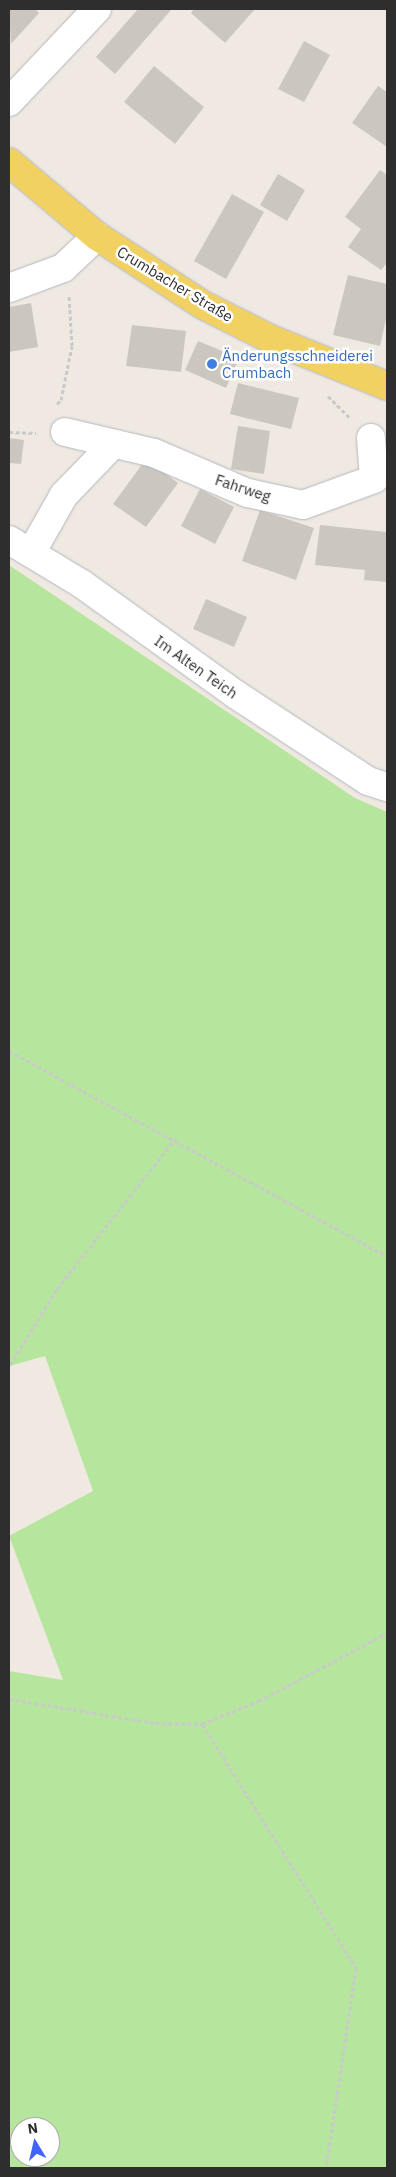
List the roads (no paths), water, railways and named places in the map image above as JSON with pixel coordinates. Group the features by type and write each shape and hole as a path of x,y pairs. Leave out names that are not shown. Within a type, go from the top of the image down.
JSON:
{"main road":[{"name":"Crumbacher Straße","path":"9,162 97,236 202,305 273,340 387,386"}],"street":[{"path":"9,102 97,9"},
{"path":"9,288 63,268 97,236"},
{"name":"Fahrweg","path":"65,432 154,453 248,493 303,505 380,482"},
{"path":"371,438 380,482"},
{"path":"20,546 64,495 113,444"},
{"name":"Im Alten Teich","path":"20,546 82,584 234,694 368,781 387,787"}],"place":[{"name":"Änderungsschneiderei Crumbach","path":"212,364"}]}
